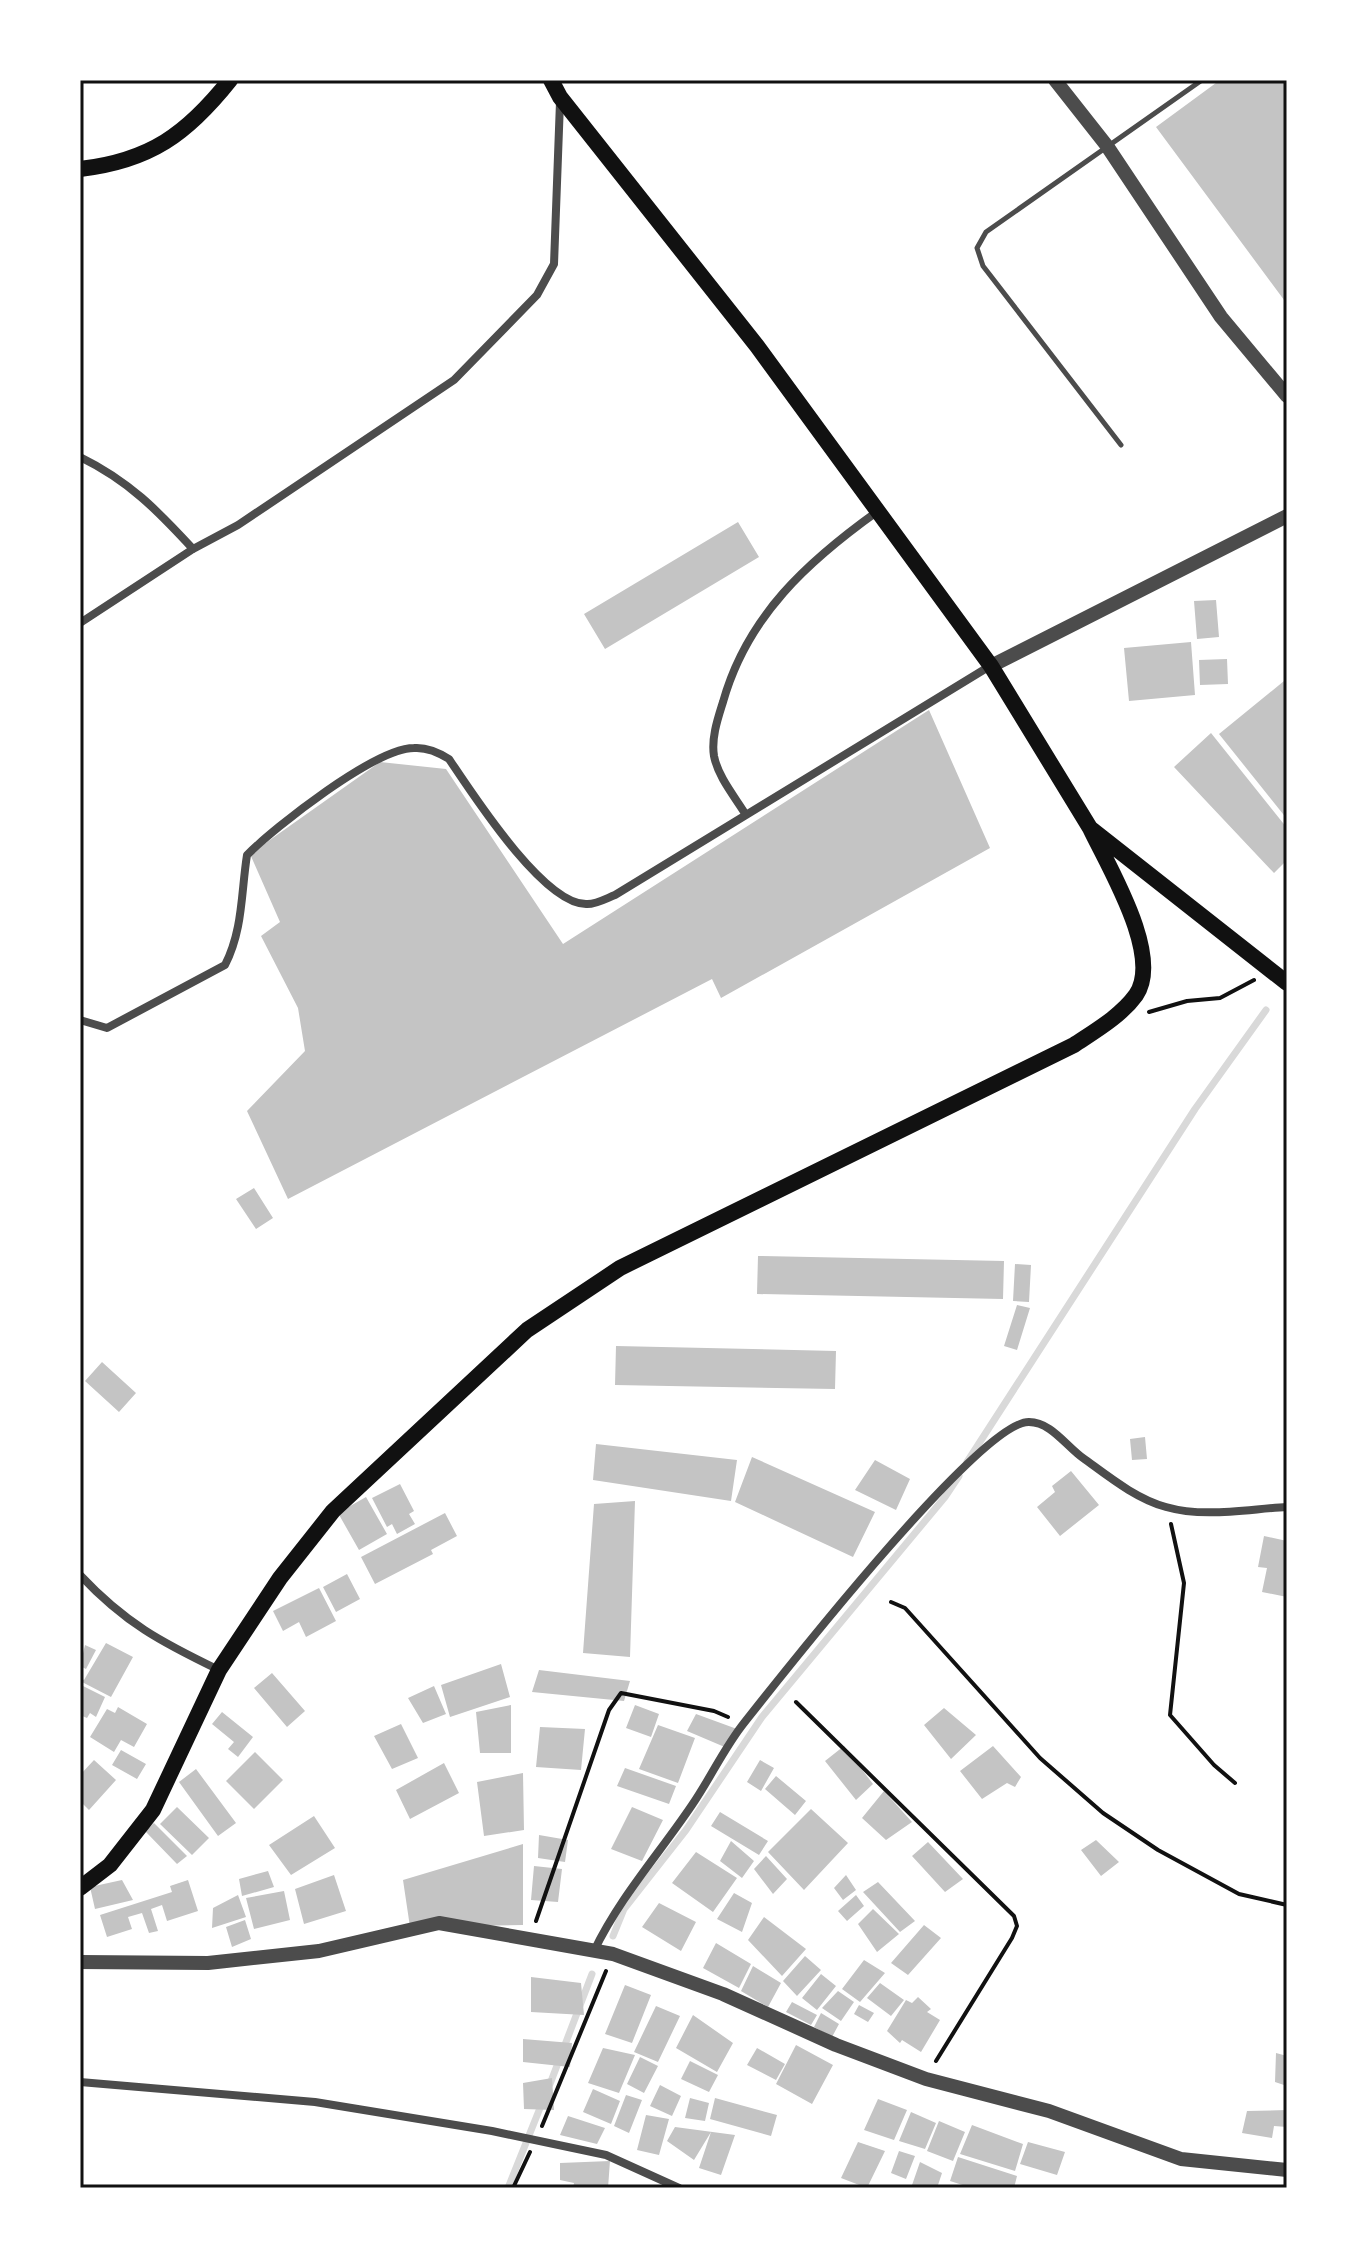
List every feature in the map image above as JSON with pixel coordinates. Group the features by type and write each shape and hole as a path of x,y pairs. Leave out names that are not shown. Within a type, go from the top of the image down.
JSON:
{"main road":[{"path":"80,169 119,164 155,149 200,118 230,80"},
{"path":"80,1888 110,1865 153,1810 219,1670 280,1578 333,1511 527,1330 620,1268 1074,1045 1109,1021 1136,994 1146,972 1141,944 1090,828 991,666 757,346 560,97 551,80"},
{"path":"1090,828 1287,983"}],"street":[{"path":"1055,80 1107,146 1221,317 1287,396"},
{"path":"80,623 193,549 238,525 454,380 537,295 554,264 560,97"},
{"path":"80,457 118,476 157,509 193,549"},
{"path":"746,815 719,772 714,753 716,728 726,689 750,638 769,607 794,578 878,511"},
{"path":"80,1020 107,1028 225,965 235,945 242,914 247,855 312,802 388,754 412,747 435,750 449,759 533,871 564,898 587,905 615,895 991,666 1287,516"},
{"path":"594,1951 611,1915 691,1807 742,1726 941,1489 998,1435 1017,1423 1032,1422 1048,1427 1081,1456 1129,1490 1165,1507 1194,1512 1287,1507"},
{"path":"80,1575 123,1618 156,1640 219,1670"},
{"path":"80,1962 208,1963 303,1952 439,1923 529,1938 613,1954 723,1994 836,2045 926,2079 1049,2111 1181,2159 1287,2170"},
{"path":"80,2082 315,2102 536,2140 606,2155 679,2188"}],"lane":[{"path":"1121,445 983,266 977,248 986,232 1202,80"}],"path":[{"path":"1145,1013 1187,1001 1220,998 1271,971"},
{"path":"1165,1507 1176,1539 1184,1583 1170,1715 1214,1765 1235,1783"},
{"path":"891,1602 905,1608 1040,1758 1103,1813 1158,1850 1239,1894 1287,1905"},
{"path":"529,1938 553,1880 580,1787 594,1759 609,1710 621,1693 714,1711 742,1726"},
{"path":"796,1702 1014,1916 1017,1926 1012,1938 926,2079"},
{"path":"513,2188 613,1954"}],"building":[{"path":"1220,80 1287,80 1287,304 1156,127"},
{"path":"738,522 759,557 605,649 584,614"},
{"path":"1216,600 1219,637 1197,639 1194,601"},
{"path":"1191,642 1195,695 1129,701 1124,648"},
{"path":"1227,659 1228,684 1200,685 1199,660"},
{"path":"1284,681 1287,684 1287,819 1219,734"},
{"path":"929,710 990,848 721,998 712,979 288,1199 247,1111 305,1051 298,1008 261,936 280,922 250,854 380,762 446,769 563,944"},
{"path":"1211,733 1287,828 1287,860 1274,873 1174,767"},
{"path":"254,1188 273,1218 256,1229 236,1199"},
{"path":"758,1256 1004,1261 1003,1299 757,1294"},
{"path":"1015,1264 1031,1265 1029,1302 1013,1301"},
{"path":"1017,1305 1030,1308 1017,1350 1004,1346"},
{"path":"616,1346 836,1351 835,1389 615,1385"},
{"path":"102,1362 136,1393 119,1412 85,1381"},
{"path":"1145,1437 1147,1459 1132,1460 1130,1439"},
{"path":"596,1444 737,1460 731,1501 593,1480"},
{"path":"752,1457 875,1512 853,1557 735,1502"},
{"path":"875,1460 910,1479 896,1510 855,1490"},
{"path":"1071,1471 1099,1505 1060,1536 1037,1507 1055,1492 1052,1486"},
{"path":"400,1484 414,1511 409,1514 415,1524 397,1534 392,1524 387,1527 372,1498"},
{"path":"366,1497 387,1534 359,1550 338,1513"},
{"path":"635,1501 630,1657 583,1653 594,1504"},
{"path":"445,1513 457,1536 431,1550 433,1554 375,1584 361,1557"},
{"path":"1264,1536 1287,1541 1287,1597 1262,1592 1267,1568 1258,1567"},
{"path":"347,1574 360,1599 336,1612 323,1587"},
{"path":"319,1588 336,1621 306,1637 299,1622 283,1631 273,1611"},
{"path":"106,1643 133,1657 111,1697 82,1682 81,1685 105,1697 96,1717 90,1713 87,1718 80,1715 80,1678 84,1680"},
{"path":"85,1645 96,1650 86,1669 80,1666"},
{"path":"501,1664 510,1697 450,1717 441,1685"},
{"path":"539,1670 630,1681 624,1701 532,1692"},
{"path":"272,1673 305,1711 287,1727 254,1688"},
{"path":"434,1686 446,1714 423,1723 408,1698"},
{"path":"511,1705 511,1753 480,1753 476,1712"},
{"path":"635,1705 659,1714 651,1737 626,1728"},
{"path":"118,1707 147,1724 134,1747 121,1740 114,1752 90,1737 107,1709 115,1713"},
{"path":"944,1708 976,1735 951,1759 924,1725"},
{"path":"222,1712 253,1737 238,1757 228,1749 234,1742 212,1724"},
{"path":"696,1714 737,1729 727,1748 687,1731"},
{"path":"401,1724 418,1758 392,1769 374,1736"},
{"path":"658,1725 695,1738 678,1783 639,1769"},
{"path":"540,1727 585,1729 581,1770 536,1767"},
{"path":"844,1746 873,1784 856,1800 825,1761"},
{"path":"993,1746 1021,1777 1015,1787 1007,1783 982,1799 960,1771"},
{"path":"121,1750 146,1764 137,1779 112,1765"},
{"path":"255,1752 283,1780 254,1809 226,1781"},
{"path":"94,1760 116,1780 89,1810 80,1801 80,1775"},
{"path":"760,1760 774,1768 761,1791 747,1782"},
{"path":"444,1763 459,1793 410,1819 396,1790"},
{"path":"625,1768 676,1786 669,1804 617,1786"},
{"path":"196,1769 236,1823 218,1836 179,1782"},
{"path":"523,1773 524,1830 484,1836 477,1782"},
{"path":"776,1776 806,1801 795,1815 765,1789"},
{"path":"884,1791 912,1822 886,1840 862,1818"},
{"path":"177,1807 209,1838 192,1855 160,1824"},
{"path":"632,1807 663,1820 642,1861 611,1849"},
{"path":"811,1809 848,1843 804,1890 768,1852"},
{"path":"720,1812 768,1841 759,1855 711,1826"},
{"path":"314,1816 335,1848 291,1875 269,1845"},
{"path":"154,1823 187,1856 177,1864 145,1831"},
{"path":"539,1835 568,1840 565,1862 538,1858"},
{"path":"1096,1840 1119,1862 1101,1876 1081,1850"},
{"path":"731,1841 754,1861 742,1878 720,1861"},
{"path":"928,1842 963,1879 945,1892 912,1856"},
{"path":"523,1844 523,1925 410,1927 403,1880"},
{"path":"696,1852 737,1878 713,1912 672,1883"},
{"path":"766,1856 787,1879 773,1894 754,1869"},
{"path":"534,1866 562,1869 558,1902 531,1900"},
{"path":"268,1871 274,1887 242,1896 239,1879"},
{"path":"334,1875 346,1911 304,1924 295,1889"},
{"path":"846,1875 856,1890 843,1900 834,1888"},
{"path":"122,1880 133,1900 95,1909 90,1887"},
{"path":"188,1880 198,1911 167,1921 162,1905 151,1909 158,1931 149,1933 142,1913 128,1917 132,1929 107,1937 100,1915 172,1892 170,1886"},
{"path":"878,1882 915,1921 900,1932 863,1892"},
{"path":"284,1891 290,1920 254,1929 246,1898"},
{"path":"734,1893 752,1903 742,1932 717,1919"},
{"path":"238,1895 246,1917 212,1928 213,1908"},
{"path":"856,1895 864,1906 847,1921 838,1911"},
{"path":"659,1903 696,1922 681,1951 642,1927"},
{"path":"873,1909 899,1934 877,1952 858,1924"},
{"path":"764,1917 806,1949 782,1976 748,1940"},
{"path":"245,1920 251,1939 232,1947 226,1927"},
{"path":"924,1925 941,1938 908,1975 891,1963"},
{"path":"716,1943 751,1964 739,1988 703,1968"},
{"path":"805,1956 821,1970 797,1996 783,1981"},
{"path":"864,1960 885,1973 860,2002 842,1989"},
{"path":"753,1966 781,1983 768,2007 741,1991"},
{"path":"821,1974 836,1986 817,2010 802,1998"},
{"path":"531,1977 581,1983 584,2015 531,2012"},
{"path":"880,1983 904,2000 891,2016 867,1998"},
{"path":"625,1985 651,1995 632,2043 605,2034"},
{"path":"838,1991 854,2002 841,2021 822,2008"},
{"path":"918,1997 931,2009 927,2012 940,2020 921,2052 902,2040 900,2043 887,2031 906,2000 912,2003"},
{"path":"792,2002 817,2015 811,2025 786,2012"},
{"path":"859,2005 874,2013 868,2022 854,2014"},
{"path":"656,2006 680,2016 658,2062 634,2052"},
{"path":"821,2013 839,2024 832,2037 814,2027"},
{"path":"693,2015 733,2043 717,2072 676,2048"},
{"path":"523,2039 572,2043 570,2067 523,2062"},
{"path":"796,2045 833,2065 812,2104 776,2084"},
{"path":"603,2048 635,2055 619,2093 588,2083"},
{"path":"757,2048 785,2064 776,2080 747,2065"},
{"path":"1276,2053 1287,2056 1287,2086 1275,2082"},
{"path":"640,2057 658,2066 644,2093 627,2084"},
{"path":"690,2061 718,2075 709,2092 681,2079"},
{"path":"552,2078 554,2110 524,2109 523,2083"},
{"path":"660,2085 681,2096 672,2116 650,2106"},
{"path":"593,2089 620,2101 611,2124 583,2112"},
{"path":"626,2095 642,2100 629,2133 614,2126"},
{"path":"690,2098 709,2103 705,2121 685,2118"},
{"path":"715,2098 777,2115 771,2136 710,2119"},
{"path":"878,2099 907,2110 894,2140 864,2130"},
{"path":"1287,2110 1287,2127 1274,2126 1272,2138 1242,2133 1247,2111"},
{"path":"911,2112 936,2123 925,2149 899,2141"},
{"path":"646,2115 669,2119 659,2155 637,2150"},
{"path":"568,2116 605,2128 597,2144 560,2135"},
{"path":"939,2121 965,2132 953,2161 927,2151"},
{"path":"972,2125 1023,2144 1015,2171 960,2154"},
{"path":"675,2127 735,2135 721,2175 699,2168 711,2132 694,2160 667,2141"},
{"path":"858,2142 885,2151 867,2188 841,2178"},
{"path":"1028,2142 1065,2152 1057,2175 1020,2164"},
{"path":"899,2151 915,2156 906,2179 891,2173"},
{"path":"958,2157 1017,2176 1014,2188 972,2188 950,2181"},
{"path":"610,2161 608,2188 573,2188 574,2183 560,2180 560,2163"},
{"path":"920,2162 942,2173 937,2188 911,2188"}],"waterway":[{"path":"967,1462 1195,1109 1266,1010"},
{"path":"613,1936 624,1909 686,1830 762,1717 945,1497 959,1476"},
{"path":"550,2084 592,1974"},
{"path":"508,2188 542,2103"}]}
